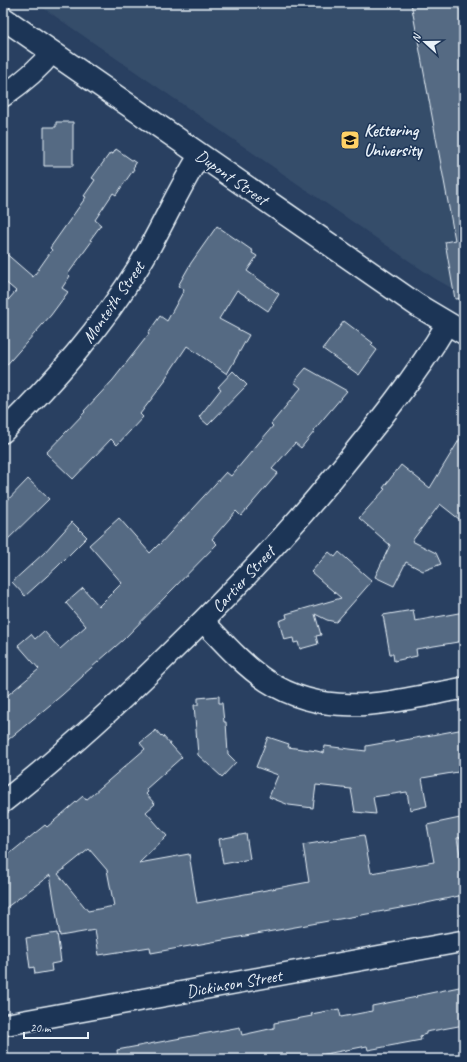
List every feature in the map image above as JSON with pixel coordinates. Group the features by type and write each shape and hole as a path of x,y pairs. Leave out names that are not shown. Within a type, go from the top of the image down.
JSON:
{"street":[{"name":"Dupont Street","path":"3,18 417,305 456,328"},
{"path":"3,96 30,76 52,52"},
{"name":"Monteith Street","path":"3,432 63,369 112,308 152,244 184,180 200,155"},
{"name":"Cartier Street","path":"3,802 50,764 113,708 230,594 299,519 358,447 409,382 427,356 456,328"},
{"path":"203,621 261,677 288,693 308,700 330,705 362,705 464,688"},
{"name":"Dickinson Street","path":"3,1025 464,941"}],"shaded area":[{"name":"Kettering University","path":"36,3 464,3 464,295 434,278"}],"building":[{"path":"411,3 464,3 464,298 455,299 445,242 455,240"},
{"path":"56,122 73,122 73,166 44,166 44,127 56,127"},
{"path":"116,149 136,163 133,168 134,169 116,195 113,193 95,220 101,225 90,240 92,241 68,274 70,276 62,288 68,292 51,315 3,369 3,306 16,291 3,280 3,251 33,277 52,250 50,248 86,197 84,196 95,180 92,178 110,153 113,154"},
{"path":"217,226 253,251 252,253 257,256 247,271 279,294 268,311 237,290 219,319 249,335 227,374 187,346 165,379 166,380 140,414 143,417 117,445 111,439 73,479 46,453 113,380 149,334 148,333 160,316 167,321 184,290 178,286 191,263"},
{"path":"344,321 373,343 371,345 377,350 359,375 323,349"},
{"path":"306,368 347,391 313,431 314,432 301,448 295,443 272,469 278,473 241,516 236,511 212,539 217,544 123,640 62,695 3,744 3,699 39,669 18,645 31,634 35,639 44,631 60,649 86,626 66,603 83,588 99,606 122,583 89,545 119,518 150,553 226,472 231,476 273,426 271,424 301,388 294,382"},
{"path":"233,371 247,385 208,425 199,417 221,389 218,387"},
{"path":"464,432 464,523 440,504 412,541 436,553 441,564 423,571 406,562 394,586 375,577 390,545 359,518 385,489 383,488 401,465 430,488"},
{"path":"28,479 49,499 3,544 3,505"},
{"path":"72,522 87,537 25,596 12,582 44,553"},
{"path":"329,552 335,557 339,552 372,581 336,622 327,620 315,614 321,635 316,636 318,644 300,649 298,642 294,643 293,638 284,640 279,621 287,618 286,614 341,598 311,572"},
{"path":"413,610 415,621 464,612 464,641 416,649 417,656 394,661 393,654 390,654 383,615"},
{"path":"219,696 219,703 222,703 224,722 226,722 228,754 236,762 222,777 198,755 194,705 198,705 198,698"},
{"path":"464,729 464,771 422,778 427,806 410,810 407,792 373,797 376,814 355,812 351,789 316,785 313,808 289,805 269,797 278,775 256,767 268,737 289,744 288,747 324,753 325,746 366,751 366,746"},
{"path":"156,730 182,757 146,789 148,792 146,794 155,804 146,812 167,836 139,863 189,854 197,903 309,882 303,845 364,835 371,873 434,862 427,825 460,818 464,837 457,838 464,877 464,892 459,893 459,896 417,905 151,953 150,947 99,955 95,930 60,936 50,875 3,910 3,859 45,825 47,827 83,796 86,800 145,749 140,743","holes":["89,849 107,870 114,906 88,911 58,874"]},
{"path":"246,834 250,859 223,864 219,839"},
{"path":"57,933 61,962 51,964 52,971 35,974 34,967 30,968 26,938"},
{"path":"464,986 464,1025 426,1032 426,1034 420,1036 421,1040 368,1050 367,1046 300,1059 118,1059 117,1050 240,1027 242,1035 274,1028 274,1023 339,1009 341,1017 372,1011 372,1006"}],"place":[{"name":"Kettering University","path":"350,140"}]}
